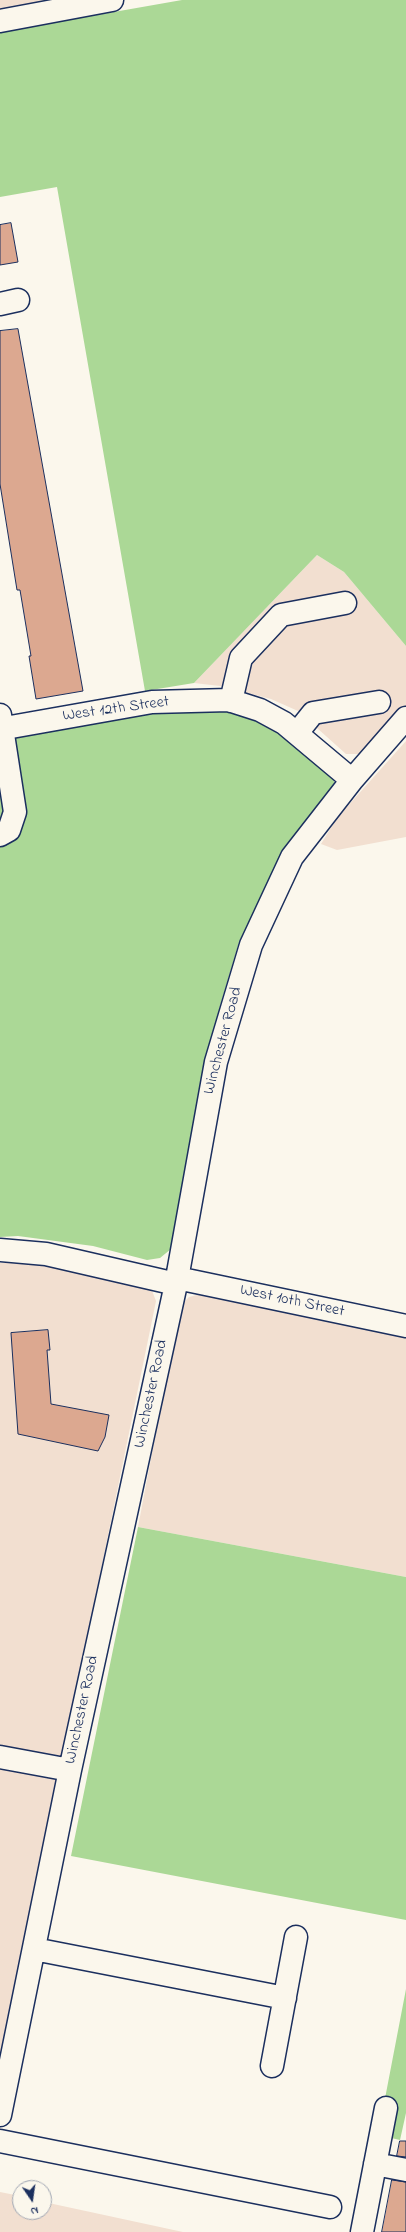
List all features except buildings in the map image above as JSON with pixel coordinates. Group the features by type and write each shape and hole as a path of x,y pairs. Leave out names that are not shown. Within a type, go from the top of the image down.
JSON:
{"street":[{"path":"0,20 112,0"},
{"path":"231,701 241,658 281,615 345,603"},
{"name":"West 12th Street","path":"1,724 152,702 231,701 264,712 284,722 352,780"},
{"path":"297,733 313,713 379,702"},
{"name":"Winchester Road","path":"0,2115 70,1770 177,1281 216,1062 251,945 292,857 352,780 406,718"},
{"path":"0,835 10,830 15,812 1,724"},
{"name":"West 10th Street","path":"0,1250 46,1254 406,1326"},
{"path":"0,1757 70,1770"},
{"path":"272,2066 296,1937"},
{"path":"34,1949 285,1998"},
{"path":"362,2232 386,2108"},
{"path":"0,2141 330,2206"},
{"path":"375,2164 406,2170"}],"shaded area":[{"path":"0,0 54,0 0,10"},
{"path":"317,555 344,572 406,646 406,707 371,749 361,754 346,754 298,711 271,699 220,686 194,683"},
{"path":"406,741 406,837 337,850 321,844 337,818"},
{"path":"0,1263 32,1263 136,1281 151,1288 156,1301 0,2063"},
{"path":"201,1294 406,1337 406,1577 138,1527 180,1306 189,1297"},
{"path":"0,2192 12,2194 12,2220 52,2220 52,2204 183,2232 0,2232"}],"green space":[{"path":"182,0 406,0 406,646 344,572 317,555 194,683 145,691 57,187 0,197 0,32"},
{"path":"179,709 218,710 253,718 281,730 330,771 335,784 299,832 265,889 239,942 220,1006 198,1101 171,1249 160,1258 147,1260 93,1246 18,1236 0,1237 0,741"},
{"path":"138,1527 406,1577 406,1920 71,1856"},
{"path":"406,1989 406,2113 400,2140 378,2135"}]}
